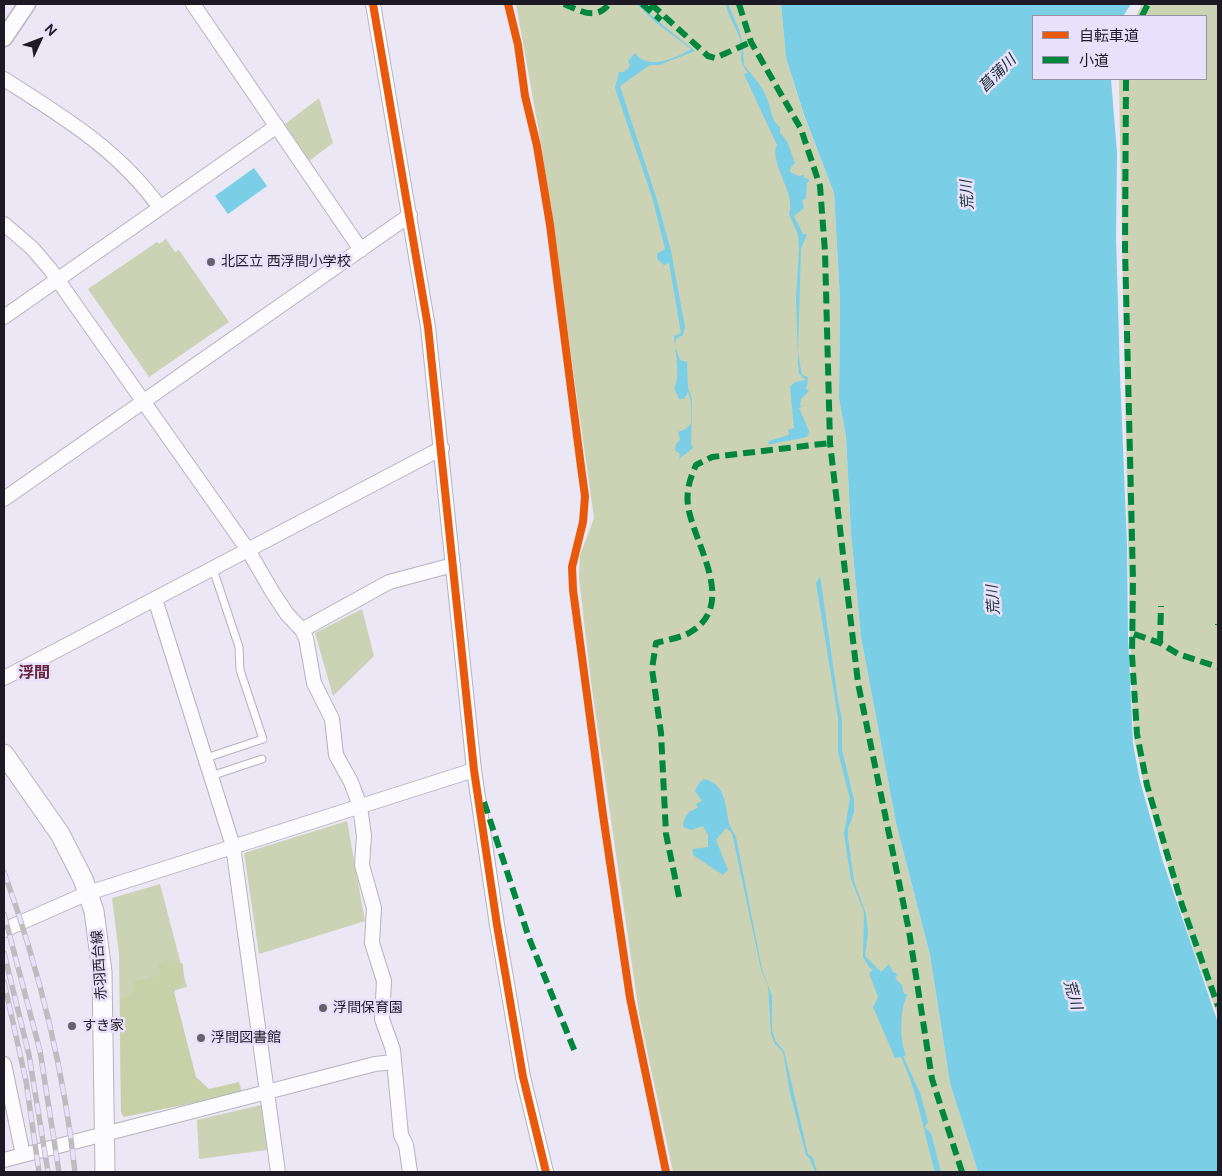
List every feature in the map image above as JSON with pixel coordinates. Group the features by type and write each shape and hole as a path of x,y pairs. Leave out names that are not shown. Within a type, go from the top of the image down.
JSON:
{"main road":[{"name":"赤羽西台線","path":"4,754 60,834 88,893 101,951 105,1172"}],"street":[{"path":"4,38 27,4"},
{"path":"194,4 361,250"},
{"path":"373,4 428,328 442,448 474,770 497,924 522,1067 546,1172"},
{"path":"4,79 70,120 98,141 132,171 160,208"},
{"path":"4,317 277,126"},
{"path":"4,499 410,215"},
{"path":"4,224 32,248 58,280 248,550 278,600 302,630 309,646 314,683 332,718 336,755 351,782 360,806 364,836 363,871 374,908 372,943 384,981 382,1019 394,1062 401,1135 406,1145 410,1172"},
{"path":"4,678 442,448"},
{"path":"302,630 390,582 453,565"},
{"path":"155,599 233,846 278,1172"},
{"path":"4,930 88,893 474,770"},
{"path":"4,1160 375,1064 394,1062"},
{"path":"4,1064 23,1155"}],"lane":[{"path":"206,758 263,739 240,670 239,647 214,568"},
{"path":"211,776 262,759"}],"green space":[{"path":"516,4 781,4 786,58 804,116 834,193 840,300 839,398 846,437 851,534 861,637 896,823 930,955 950,1083 978,1172 673,1172 639,1013 591,682 579,578 580,555 594,518 542,149"},
{"path":"1142,4 1218,4 1218,1016 1194,951 1162,847 1145,789 1134,738 1130,641 1119,80 1207,80 1207,15 1136,15"},
{"path":"319,98 333,143 309,161 285,124"},
{"path":"166,239 175,252 179,250 229,322 149,377 88,289 157,242 159,244"},
{"path":"362,609 374,656 333,696 315,633"},
{"path":"347,821 365,921 259,954 244,853"},
{"path":"160,884 187,987 172,991 124,1117 121,1112 119,954 112,898"},
{"path":"173,960 183,964 184,981 174,992 196,1077 209,1089 239,1082 242,1093 124,1117 121,1112 120,1001 134,991 134,982 159,975 159,964"},
{"path":"261,1105 267,1150 199,1159 197,1120"}],"water":[{"path":"637,4 640,4 654,18 695,51 659,65 650,65 620,86 657,200 671,251 685,327 683,335 676,339 675,346 674,336 681,333 669,263 664,265 657,259 657,254 665,249 652,197 615,88 619,72 624,72 630,66 628,61 635,53 647,61 654,62 670,59 691,49 655,22"},
{"path":"726,4 728,4 739,29 744,65 765,93 773,119 780,127 780,133 787,141 795,163 791,167 790,172 799,176 804,175 804,178 809,179 806,199 802,200 804,208 794,216 803,234 807,234 801,249 798,352 802,375 808,377 805,388 809,391 801,399 800,406 804,405 799,408 809,431 808,436 768,445 769,441 789,435 788,430 794,428 790,387 795,382 806,380 799,374 798,363 796,299 798,234 789,214 789,197 776,160 775,152 777,145 744,74 748,73 741,61 740,39"},
{"path":"781,4 1131,4 1124,15 1032,15 1032,80 1111,80 1117,153 1116,238 1133,744 1140,781 1163,862 1218,1023 1218,1172 978,1172 950,1083 930,955 896,823 861,637 851,534 846,437 839,398 840,300 834,193 804,115 786,58"},
{"path":"254,168 267,186 228,214 215,196"},
{"path":"675,347 680,360 687,362 688,387 692,400 691,444 693,448 679,459 680,454 675,450 676,444 680,440 678,432 691,424 691,402 688,392 684,399 679,399 674,388 677,377"},
{"path":"820,576 842,720 842,750 854,800 854,812 848,829 848,838 854,881 866,914 868,933 865,956 881,972 889,964 893,972 898,974 895,978 902,985 904,994 908,994 902,1014 901,1032 906,1055 903,1056 920,1093 928,1122 925,1127 931,1133 941,1172 935,1172 907,1071 901,1057 895,1058 873,1007 878,997 869,973 873,970 863,957 864,912 851,879 844,833 850,799 838,752 838,718 816,583"},
{"path":"704,779 717,785 721,790 730,825 736,837 762,969 772,996 772,1030 776,1042 784,1051 808,1154 813,1158 817,1172 815,1172 810,1159 806,1155 790,1093 783,1052 775,1044 771,1034 768,986 761,969 732,833 726,828 716,840 728,870 723,875 693,855 693,849 708,847 708,835 703,826 691,830 683,827 687,814 698,808 696,804 702,801 695,791 699,783"}],"railway":[{"path":"4,872 28,945 49,1020 64,1096 75,1172"},
{"path":"4,914 40,1051 59,1172"},
{"path":"4,953 29,1055 48,1172"},
{"path":"4,982 26,1081 39,1172"}],"marked path":[{"path":"564,4 588,13 599,12 609,4"},
{"path":"642,4 661,20"},
{"path":"651,4 708,56 715,58 751,42"},
{"path":"739,4 751,42 801,129 820,186 825,252 830,443 858,683 909,931 932,1079 962,1172"},
{"path":"1142,15 1148,4"},
{"path":"1126,80 1125,249 1133,580 1132,655 1137,734 1147,785 1182,905 1218,1006"},
{"path":"679,897 666,834 661,733 652,669 656,643 689,633 704,621 711,607 710,574 688,506 688,490 692,475 696,465 712,457 830,443"},
{"path":"1160,643 1161,606"},
{"path":"1134,634 1160,643 1178,654 1218,667"},
{"path":"484,802 529,938 575,1052"}],"cycle path":[{"path":"373,4 428,327 474,770 497,925 523,1077 546,1172"},
{"path":"508,4 518,45 525,96 537,146 550,225 585,496 583,522 572,567 573,590 603,815 630,998 666,1172"}],"place":[{"name":"北区立 西浮間小学校","path":"211,262"},
{"name":"浮間保育園","path":"323,1008"},
{"name":"すき家","path":"72,1026"},
{"name":"浮間図書館","path":"201,1038"}],"district":[{"name":"浮間","path":"34,674"}],"water label":[{"name":"菖蒲川","path":"998,74"},
{"name":"荒川","path":"968,195"},
{"name":"荒川","path":"994,600"},
{"name":"荒川","path":"1072,995"}]}
